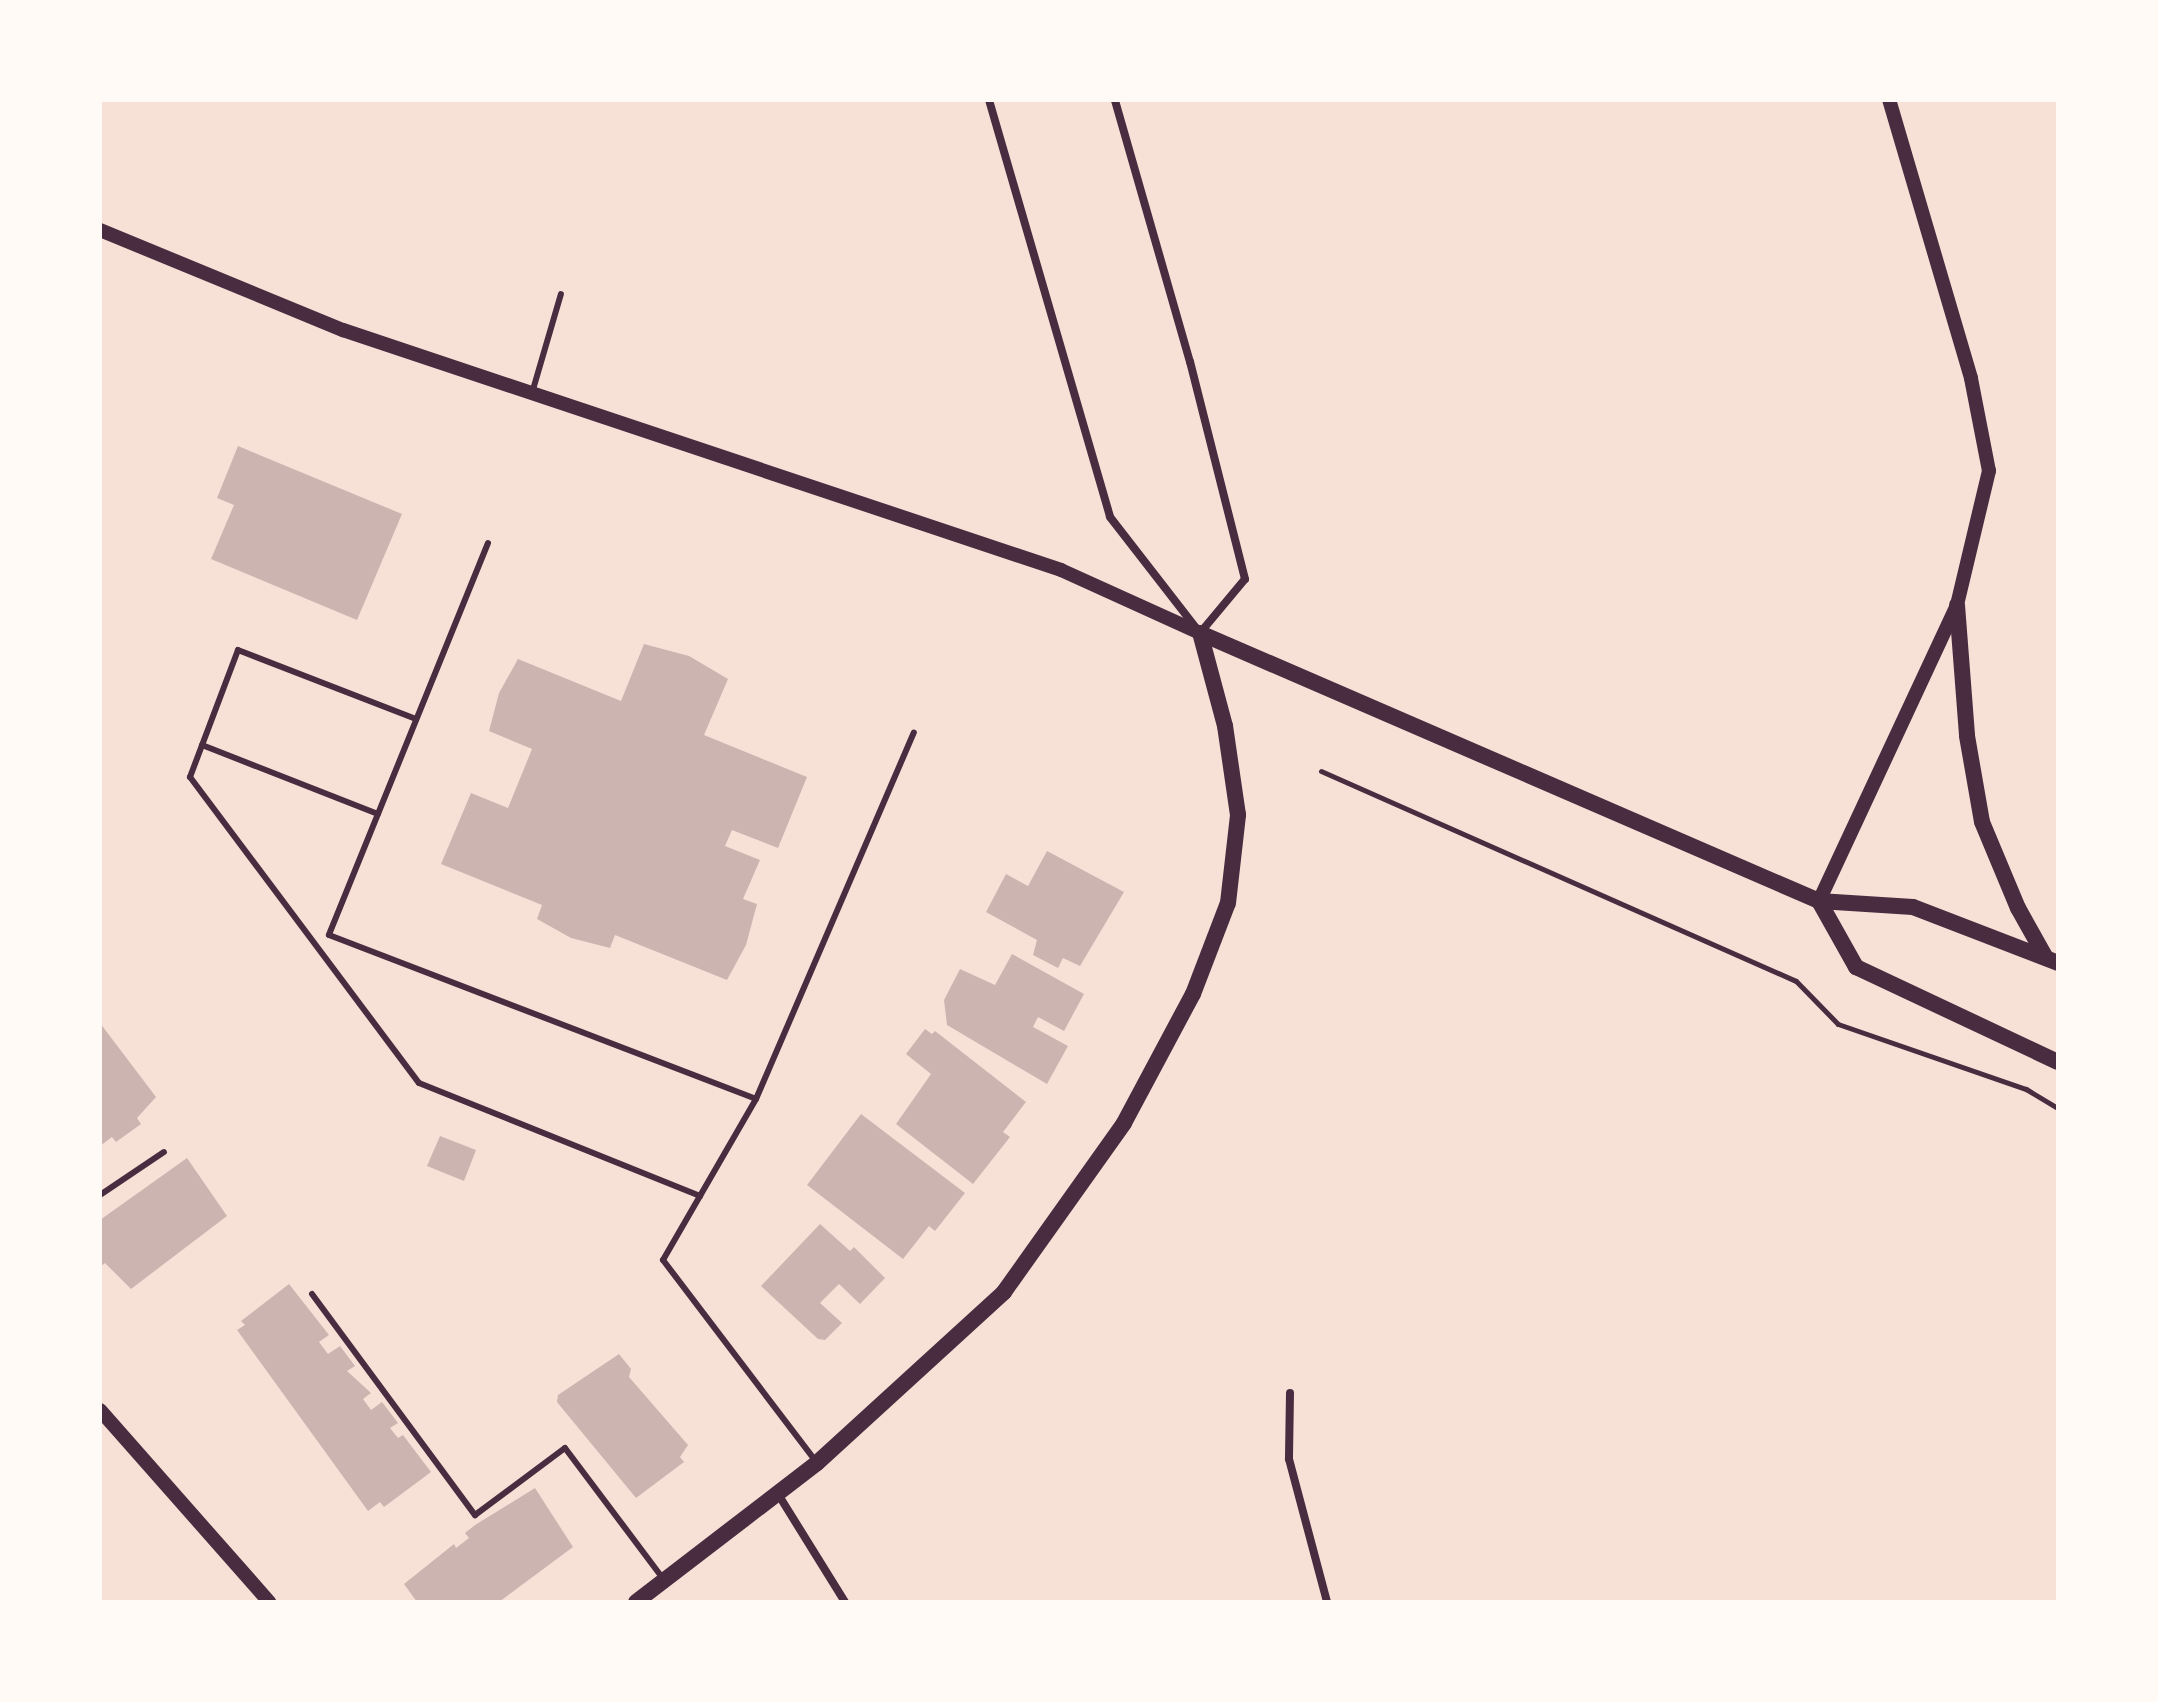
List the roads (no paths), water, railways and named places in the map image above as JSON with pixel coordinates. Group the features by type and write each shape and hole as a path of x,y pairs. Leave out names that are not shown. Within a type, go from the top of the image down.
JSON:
{"main road":[{"path":"1957,605 1967,736 1982,822 2018,908 2052,960"},
{"path":"1200,633 1819,901 1913,907 2052,960"},
{"path":"636,1602 817,1463 1004,1292 1124,1123 1193,994 1228,903 1238,815 1225,726 1200,633"},
{"path":"1819,901 1856,967 2058,1062"}],"street":[{"path":"989,100 1110,517 1200,633"},
{"path":"1115,100 1190,362 1245,579 1200,633"},
{"path":"1819,901 1957,605 1989,471 1971,378 1889,100"},
{"path":"100,230 343,330 1061,570 1200,633"},
{"path":"1290,1393 1289,1459 1327,1602"},
{"path":"100,1410 269,1602"},
{"path":"777,1494 845,1602"}],"lane":[{"path":"532,393 561,294"},
{"path":"316,944 329,935 488,543"},
{"path":"416,719 238,650 190,777 419,1083 700,1196"},
{"path":"817,1463 663,1260 756,1099 914,733"},
{"path":"202,745 378,814"},
{"path":"329,935 756,1099"},
{"path":"100,1195 164,1152"},
{"path":"312,1294 475,1515 565,1448 664,1580"}]}
